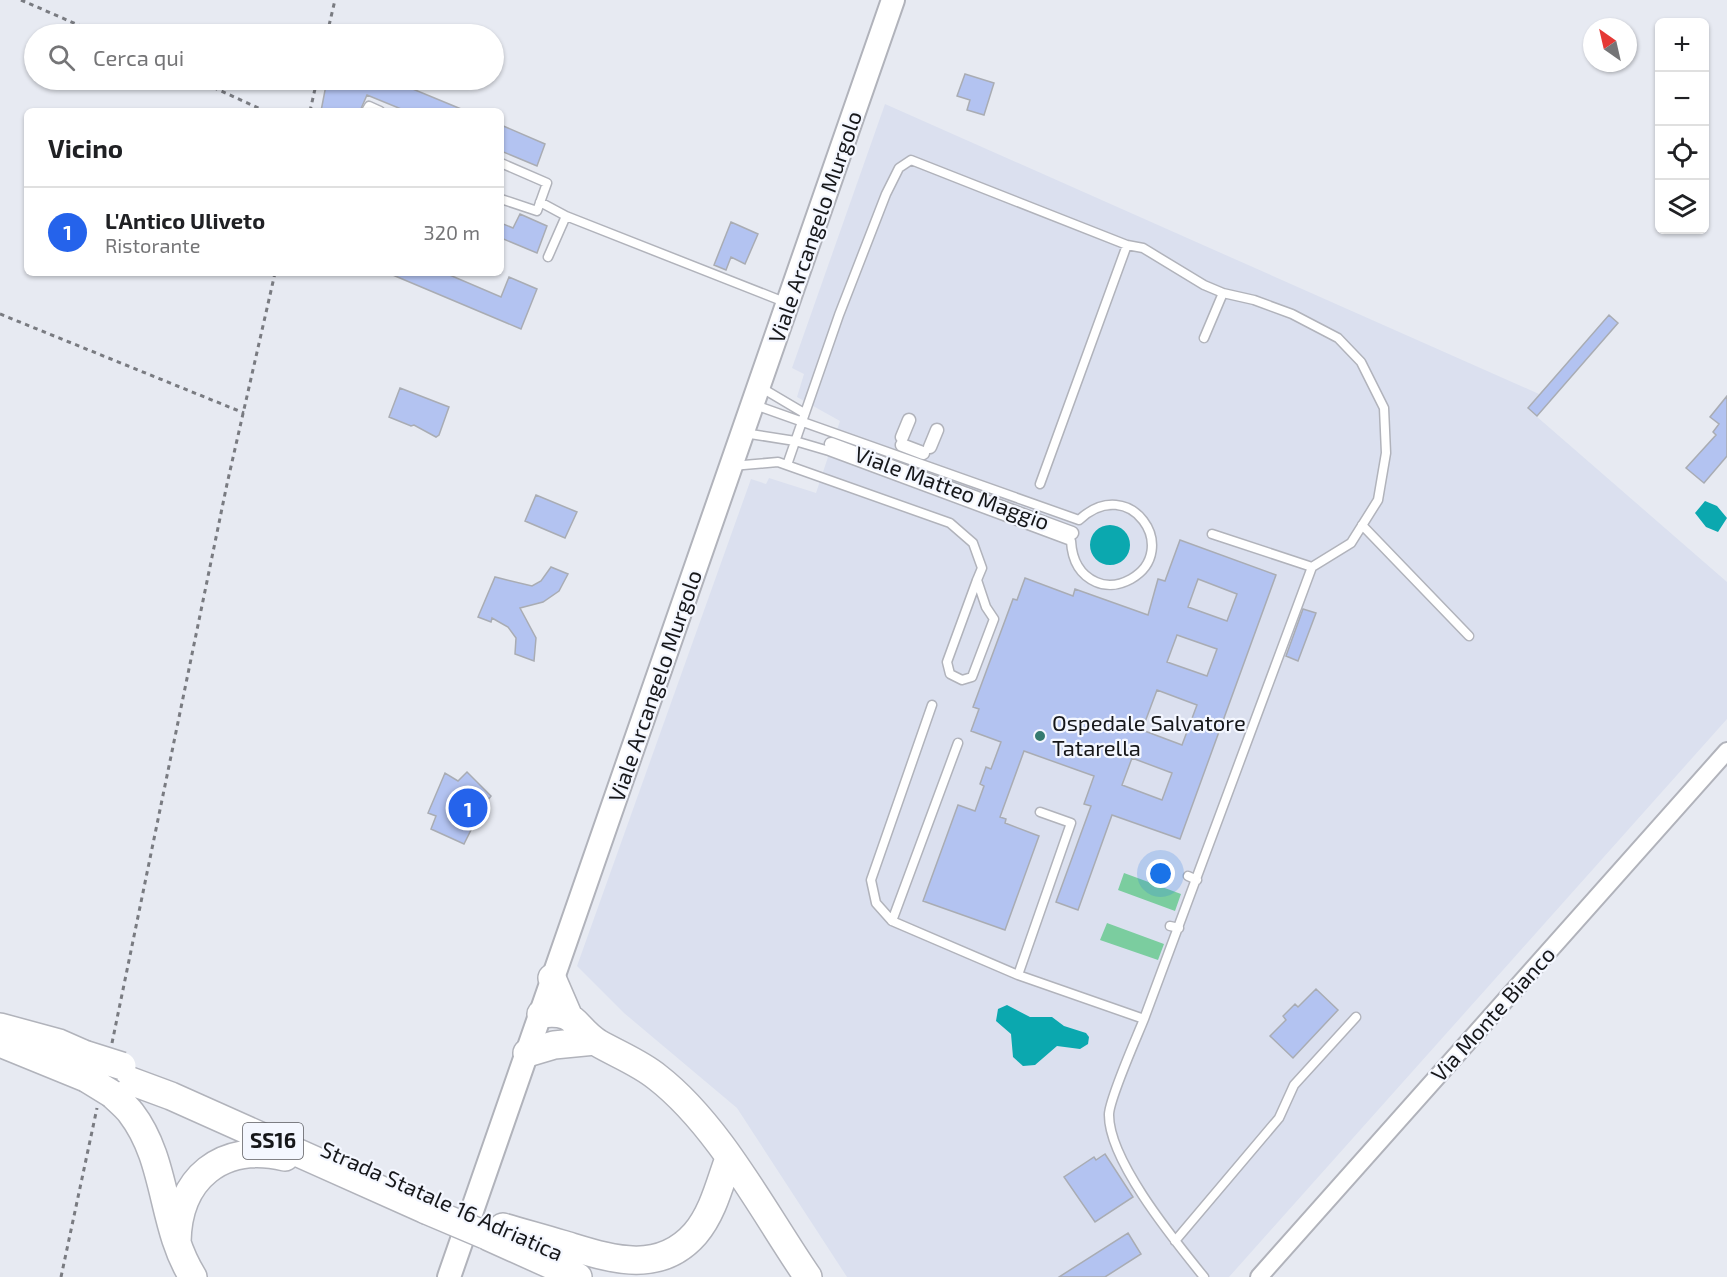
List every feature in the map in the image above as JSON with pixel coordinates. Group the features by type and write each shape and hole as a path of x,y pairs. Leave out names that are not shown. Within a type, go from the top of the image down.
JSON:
{"highway":[{"path":"552,978 568,1015 585,1042"},
{"path":"541,1014 558,1011 568,1015"},
{"path":"541,1014 553,1027 657,1076 684,1102 729,1158 808,1277"},
{"name":"Strada Statale 16 Adriatica","path":"0,1027 59,1043 101,1073 171,1096 614,1277"},
{"path":"0,1042 101,1073 145,1135 155,1159 177,1242 193,1277"},
{"path":"527,1053 554,1045 585,1042"},
{"path":"177,1242 179,1215 188,1191 214,1165 247,1152 286,1157 349,1184 428,1202"},
{"path":"492,1228 614,1260 637,1261 658,1257 677,1248 694,1235 706,1217 729,1158"},
{"name":"Strada Statale 16 Adriatica","path":"492,1228 578,1277"}],"main road":[{"name":"Viale Arcangelo Murgolo","path":"448,1277 757,396 893,0"}],"street":[{"path":"909,420 902,441 927,450 937,430"},
{"name":"Viale Matteo Maggio","path":"831,444 906,466 1072,533"},
{"name":"Via Monte Bianco","path":"1259,1277 1727,751"}],"lane":[{"path":"787,465 804,413 886,194 899,168 910,160 1127,244 1143,248 1204,285 1223,293 1254,300 1292,314 1338,338 1361,362 1383,408 1386,453 1378,500 1351,543 1312,567 1192,878 1155,978 1144,1019 1109,1111 1110,1133 1150,1206 1204,1277"},
{"path":"504,164 547,183 537,211 504,201"},
{"path":"540,202 566,216 788,303"},
{"path":"548,257 566,216"},
{"path":"1040,484 1127,244"},
{"path":"1204,338 1223,293"},
{"path":"757,396 804,413"},
{"path":"744,433 795,441 1071,541 1072,554 1077,567 1086,577 1098,583 1112,585 1137,576 1146,565 1151,553 1152,539 1148,526 1128,507 1115,504 1101,505 1089,511 1079,520 906,466 801,422 757,396"},
{"path":"731,466 778,462 950,523 973,543 982,568 976,580 947,662 950,674 962,680 972,677 994,619 986,607 976,580"},
{"path":"1362,525 1469,636"},
{"path":"1212,534 1312,567"},
{"path":"932,705 871,880 876,903 892,921 1018,975 1144,1019"},
{"path":"892,921 958,743"},
{"path":"1018,975 1071,823 1040,812"},
{"path":"1175,1241 1279,1118 1294,1085 1356,1017"}],"path":[{"path":"21,0 76,24"},
{"path":"329,24 335,0"},
{"path":"219,90 258,108"},
{"path":"311,108 315,90"},
{"path":"61,1277 101,1073 274,276"},
{"path":"0,314 244,413"}],"shaded area":[{"path":"885,104 1539,394 1528,409 1727,582 1727,719 1229,1277 847,1277 737,1108 624,1013 577,966 751,479 766,484 769,478 816,493 840,421 797,397 804,374 792,368"}],"green space":[{"path":"1124,873 1181,894 1175,911 1118,890"},
{"path":"1107,923 1164,944 1158,960 1100,940"}],"water":[{"path":"1705,501 1717,506 1727,518 1718,532 1706,527 1695,513"},
{"path":"1110,525 1124,531 1130,545 1124,559 1110,565 1096,559 1090,545 1096,531"},
{"path":"1007,1005 1030,1017 1052,1017 1064,1026 1086,1033 1089,1037 1088,1044 1080,1049 1057,1046 1035,1065 1023,1066 1013,1057 1011,1034 996,1021 998,1009"}],"building":[{"path":"965,74 994,83 984,115 967,110 970,100 957,96"},
{"path":"325,90 415,90 459,108 399,108 367,95 361,108 322,108"},
{"path":"504,126 545,144 537,166 504,152"},
{"path":"520,214 547,226 537,253 504,239 504,224 513,228"},
{"path":"731,222 758,234 745,264 731,257 726,270 714,265"},
{"path":"395,276 452,276 501,297 509,277 537,289 521,329"},
{"path":"1609,315 1618,323 1537,416 1528,408"},
{"path":"400,388 449,407 439,435 436,437 414,425 411,426 389,417"},
{"path":"1727,396 1727,456 1704,483 1686,468 1716,435 1713,432 1719,424 1710,417"},
{"path":"536,495 577,512 565,538 525,521"},
{"name":"Ospedale Salvatore Tatarella","path":"1180,540 1276,575 1180,839 1112,815 1078,910 1056,902 1091,806 1084,804 1094,776 1024,751 1000,817 1006,819 1005,823 1039,836 1005,930 923,901 958,805 975,811 984,786 980,784 986,767 991,769 1001,742 971,731 979,709 973,707 1013,599 1017,600 1025,578 1073,596 1075,589 1148,615 1158,579 1165,581","holes":["1198,579 1237,594 1227,621 1188,607","1177,635 1217,649 1207,676 1167,662","1157,690 1197,705 1182,745 1142,730","1132,758 1172,773 1162,800 1122,785"]},
{"path":"551,567 568,574 559,591 543,602 520,608 536,638 534,661 515,654 516,638 508,627 492,618 491,622 478,617 495,577 532,586 541,581"},
{"path":"1303,609 1316,613 1298,661 1286,656"},
{"path":"467,772 491,796 484,805 489,807 482,822 476,820 464,844 431,829 436,816 428,813 445,773 458,781"},
{"path":"1316,989 1338,1010 1293,1058 1270,1036 1286,1020 1283,1016 1295,1004 1298,1007"},
{"path":"1105,1154 1133,1197 1095,1222 1064,1177 1094,1157 1096,1160"},
{"path":"1128,1233 1141,1254 1105,1277 1059,1277"}],"place":[{"name":"Ospedale Salvatore Tatarella","path":"1040,736"},
{"name":"L'Antico Uliveto","path":"468,808"}]}
